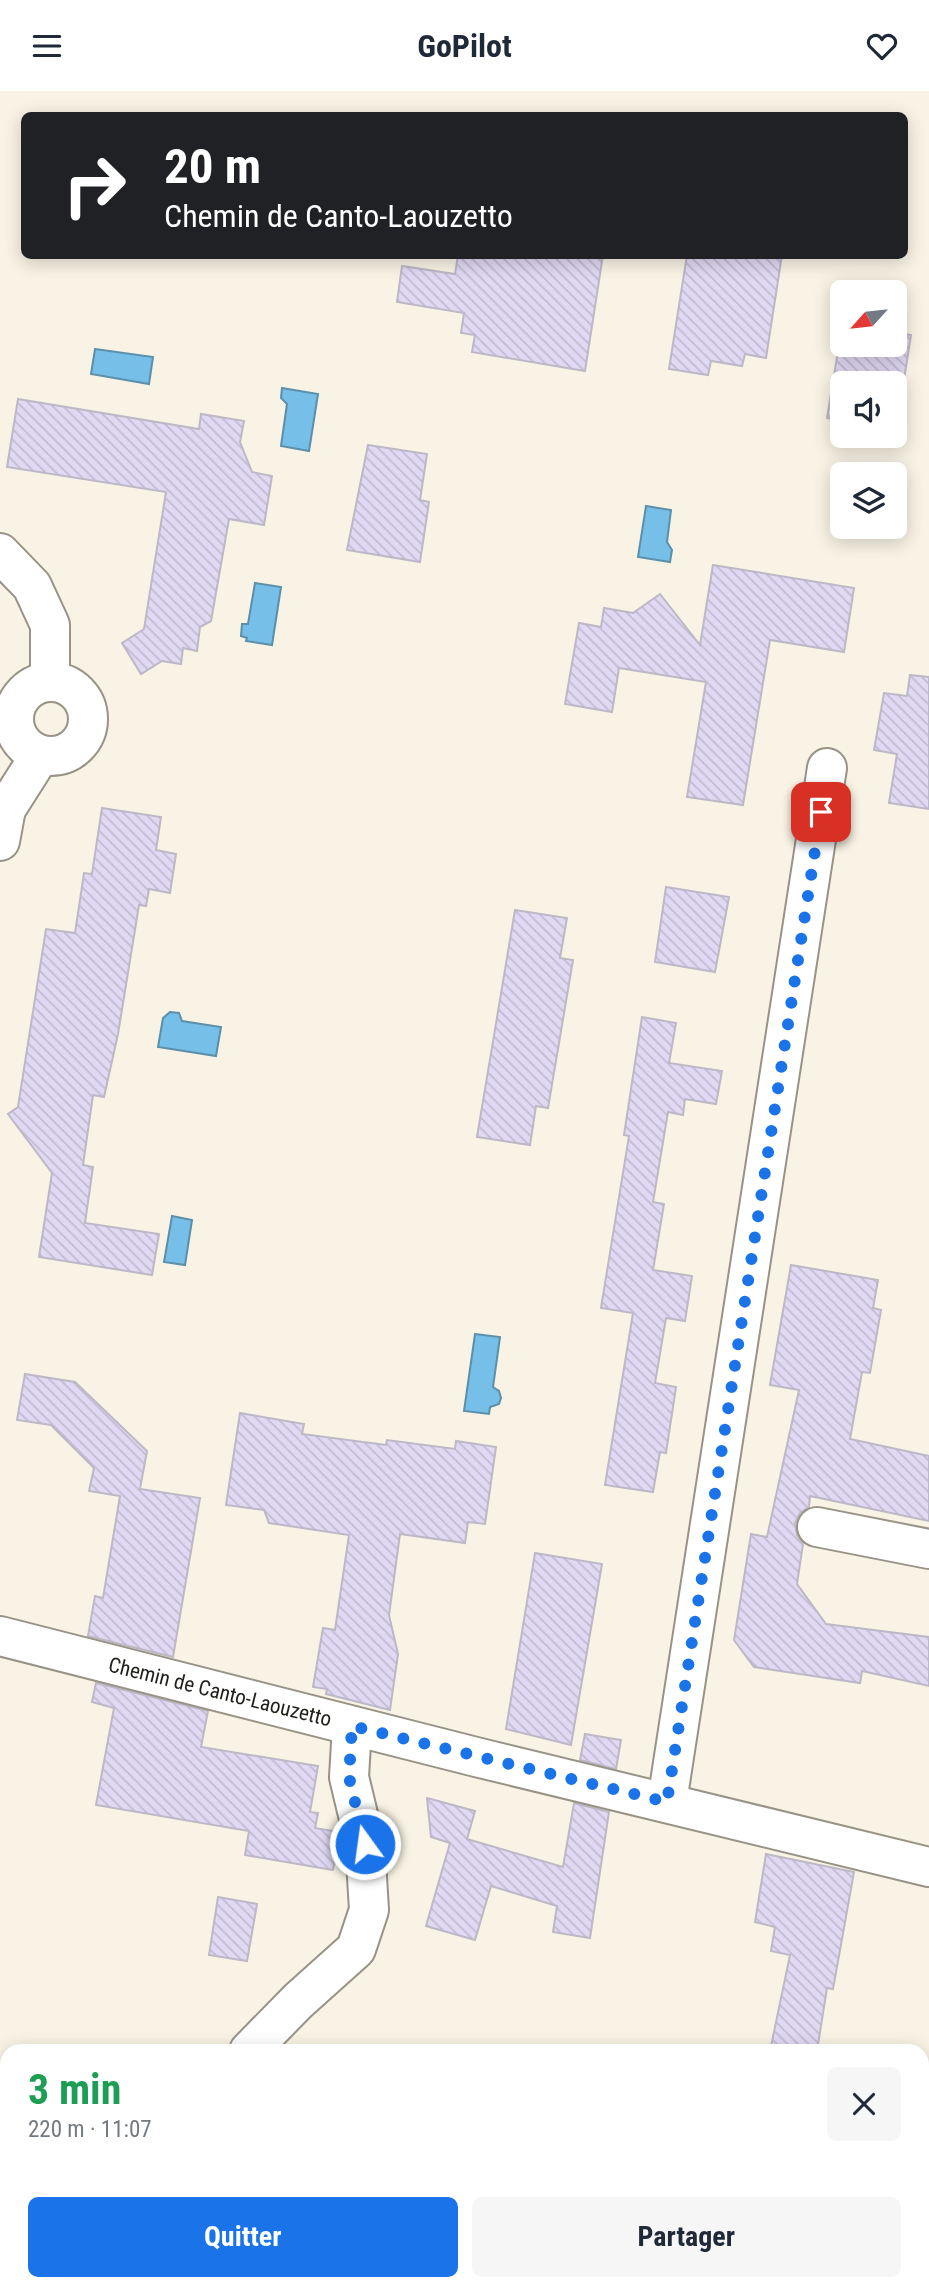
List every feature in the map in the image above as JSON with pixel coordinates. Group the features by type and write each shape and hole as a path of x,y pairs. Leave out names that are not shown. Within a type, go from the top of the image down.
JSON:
{"street":[{"path":"0,552 32,586 50,625 50,680"},
{"path":"50,680 64,683 86,702 89,732 69,755 39,757 16,737 13,711 33,685 50,680"},
{"path":"0,841 6,809 39,757"},
{"path":"667,1802 827,768"},
{"path":"817,1527 929,1549"},
{"name":"Chemin de Canto-Laouzetto","path":"0,1636 352,1726 929,1867"},
{"path":"255,2044 356,1949 369,1910 365,1844 349,1777 352,1726"}],"water":[{"path":"95,349 153,357 149,384 91,374"},
{"path":"282,388 318,394 309,451 281,446 287,404 281,398"},
{"path":"646,506 671,510 667,542 672,550 670,562 638,557"},
{"path":"255,583 281,587 272,645 246,641 247,638 241,636 242,624 248,624"},
{"path":"170,1012 179,1013 182,1021 221,1027 216,1056 158,1047 163,1018"},
{"path":"172,1216 192,1220 185,1265 164,1262"},
{"path":"475,1334 500,1337 493,1387 499,1391 501,1398 499,1404 490,1407 489,1414 464,1411"}],"building":[{"path":"457,259 602,259 585,371 472,352 475,335 461,333 464,313 397,302 402,266 455,274"},
{"path":"686,259 781,259 766,358 745,354 742,366 711,361 708,375 669,369"},
{"path":"907,334 911,335 905,371 835,371 837,357 907,357"},
{"path":"18,399 199,429 201,414 244,421 240,442 252,472 272,476 264,525 229,519 211,621 200,627 197,651 183,648 181,664 162,661 141,674 122,643 144,629 166,492 7,467"},
{"path":"368,445 427,454 420,500 429,502 420,562 347,550"},
{"path":"713,565 854,588 844,652 770,640 743,805 687,797 706,682 619,668 612,712 565,704 579,623 601,627 604,608 633,613 660,594 700,645"},
{"path":"910,675 929,677 929,809 889,803 897,754 874,750 884,693 907,696"},
{"path":"102,808 161,817 156,850 176,854 170,893 149,889 146,906 139,905 118,1034 104,1097 93,1095 83,1165 93,1167 85,1223 159,1234 152,1275 39,1257 52,1173 8,1114 18,1107 46,929 75,933 84,873 92,874"},
{"path":"666,887 729,897 715,972 655,962"},
{"path":"515,910 567,918 560,958 573,960 548,1108 536,1106 530,1145 477,1137"},
{"path":"642,1017 676,1023 669,1063 722,1071 716,1104 685,1099 683,1115 668,1112 653,1202 664,1204 653,1270 692,1276 685,1321 666,1318 655,1383 676,1387 666,1453 660,1452 653,1492 605,1485 633,1313 601,1308 629,1136 624,1135"},
{"path":"791,1265 878,1280 873,1308 881,1310 870,1373 862,1372 850,1439 929,1456 929,1521 810,1496 809,1507 800,1513 795,1523 797,1535 803,1544 797,1584 826,1624 929,1637 929,1686 862,1671 860,1683 754,1667 734,1640 751,1534 767,1537 799,1390 770,1385"},
{"path":"25,1374 75,1382 147,1451 140,1489 200,1498 173,1657 88,1636 95,1596 103,1598 120,1496 89,1491 94,1468 51,1425 17,1420"},
{"path":"240,1413 304,1424 302,1434 386,1445 387,1440 455,1449 456,1441 496,1447 485,1524 468,1522 465,1543 400,1534 389,1615 398,1654 390,1710 326,1694 327,1689 313,1687 323,1628 335,1630 349,1535 269,1523 264,1510 226,1505"},
{"path":"535,1553 602,1564 571,1745 506,1729"},
{"path":"96,1683 208,1711 201,1747 318,1766 310,1812 318,1813 315,1828 339,1832 333,1870 245,1855 249,1831 96,1805 114,1708 92,1702"},
{"path":"585,1734 621,1740 616,1769 580,1760"},
{"path":"427,1798 475,1811 467,1839 563,1867 574,1803 609,1812 590,1938 553,1932 557,1906 491,1886 475,1940 426,1926 450,1843 431,1837"},
{"path":"766,1854 854,1872 833,1989 827,1988 818,2044 771,2044 790,1955 771,1951 775,1927 755,1922"},
{"path":"218,1897 257,1904 247,1961 209,1955"}],"route":[{"path":"365,1844 349,1777 352,1726 667,1802 821,812"}]}
